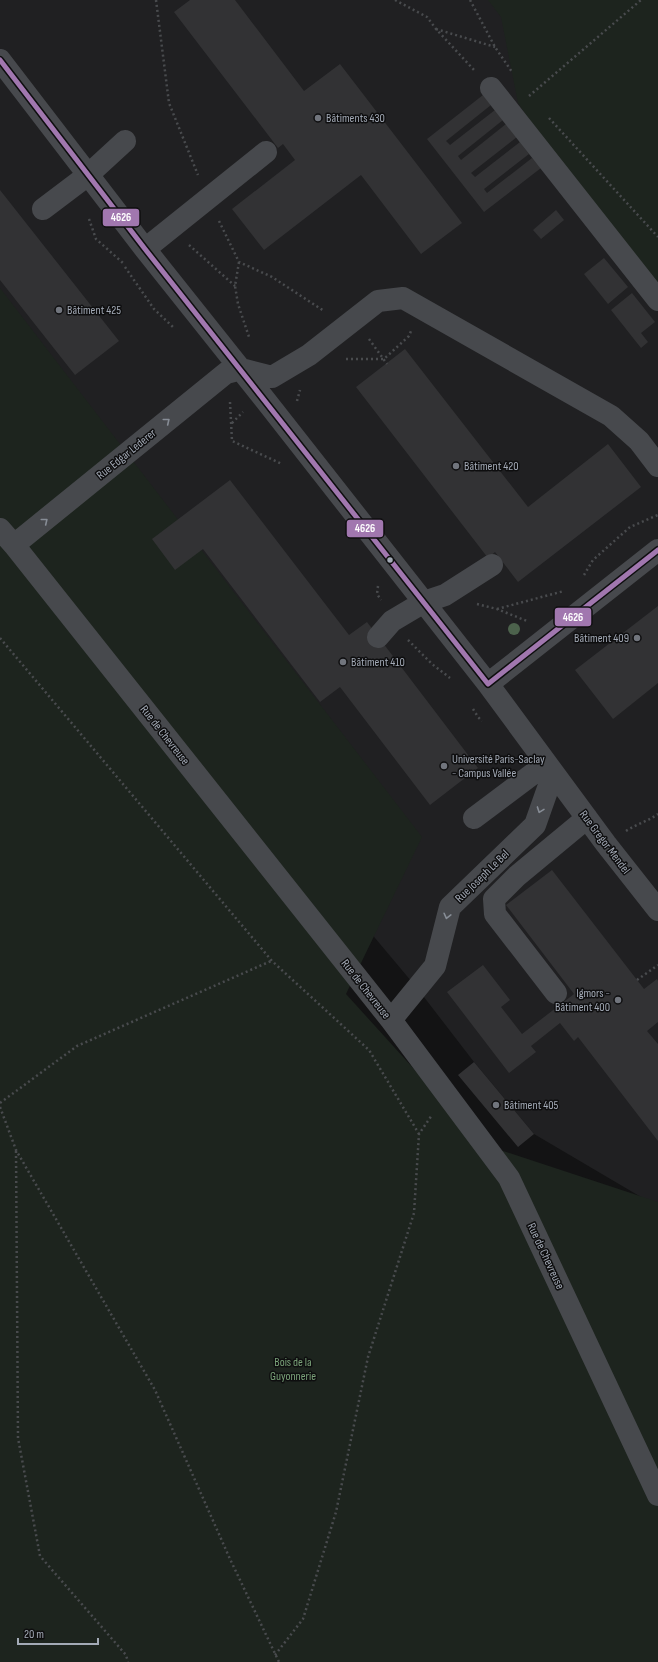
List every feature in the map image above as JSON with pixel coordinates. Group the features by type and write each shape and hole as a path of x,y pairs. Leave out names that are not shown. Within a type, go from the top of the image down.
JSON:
{"street":[{"name":"Rue Gregor Mendel","path":"0,60 145,249 488,684 606,844 658,910"},
{"path":"490,88 658,300"},
{"path":"43,209 88,175 125,142"},
{"path":"145,249 266,152"},
{"path":"241,370 272,377 309,355 378,301 403,298 611,416 639,441 658,466"},
{"name":"Rue Edgar Lederer","path":"14,545 226,373 241,370"},
{"name":"Rue de Chevreuse","path":"0,529 391,1020 509,1178 658,1495"},
{"path":"488,684 658,550"},
{"path":"378,637 392,621 424,602 445,595 492,565"},
{"path":"474,818 550,769"},
{"name":"Rue Joseph Le Bel","path":"391,1020 435,966 450,907 535,825 550,769"},
{"path":"556,993 495,914 494,899 517,876 587,818"}],"path":[{"path":"156,0 169,103 208,198 239,262 235,286 238,304 248,336"},
{"path":"395,0 427,17 436,29 490,88"},
{"path":"470,0 495,47 516,78"},
{"path":"529,96 642,0"},
{"path":"436,29 495,47"},
{"path":"525,90 534,102"},
{"path":"544,113 658,237"},
{"path":"172,227 185,241 235,286"},
{"path":"239,262 272,277 347,325 384,359 386,364"},
{"path":"345,359 384,359 409,336 423,310"},
{"path":"230,395 232,441 283,464"},
{"path":"582,577 593,560 630,527 658,515"},
{"path":"379,580 377,594 384,605"},
{"path":"528,621 497,609 568,590"},
{"path":"0,638 272,961 369,1050 419,1134"},
{"path":"625,832 638,823 650,819 658,814"},
{"path":"0,1103 77,1046 272,961"},
{"path":"637,980 658,965"},
{"path":"274,1655 303,1619 336,1512 368,1357 414,1213 419,1134 447,1094"},
{"path":"0,1107 16,1150 155,1390 230,1559 274,1655 279,1662"},
{"path":"16,1150 18,1438 40,1556 126,1655 128,1662"}],"shaded area":[{"name":"Université Paris-Saclay - Campus Vallée","path":"0,0 658,0 658,1207 534,1134 474,1062 417,988 0,492"}],"green space":[{"path":"488,0 658,0 658,310 518,103 501,17"},
{"name":"Bois de la Guyonnerie","path":"0,288 422,837 346,994 482,1144 658,1202 658,1662 0,1662"}],"building":[{"name":"Bâtiments 430","path":"190,0 235,0 304,91 340,64 462,223 421,254 361,175 264,250 232,209 295,160 283,144 278,148 174,12"},
{"path":"483,95 491,105 446,141 450,145 495,110 503,120 458,156 461,160 506,124 517,137 471,173 475,177 520,142 529,154 484,189 487,193 532,158 541,168 484,212 427,139"},
{"name":"Bâtiment 425","path":"0,190 119,341 75,375 0,280"},
{"path":"556,210 564,220 541,239 533,230"},
{"path":"604,258 628,287 608,304 584,274"},
{"path":"632,293 655,322 641,333 648,342 641,348 611,310"},
{"name":"Bâtiment 420","path":"405,349 528,507 608,444 641,487 518,582 495,552 488,558 356,387"},
{"name":"Bâtiment 410","path":"230,480 349,635 367,622 478,768 430,805 340,687 320,702 203,549 175,570 152,539"},
{"name":"Bâtiment 409","path":"658,606 658,683 613,719 575,670"},
{"name":"Igmors - Bâtiment 400","path":"552,870 644,989 657,979 658,981 658,1022 647,1031 658,1044 658,1141 578,1037 574,1041 560,1023 531,1046 536,1052 509,1073 447,992 483,965 510,1000 501,1007 522,1034 574,994 506,905"},
{"name":"Bâtiment 405","path":"474,1062 534,1134 518,1147 458,1075"}],"transit line":[{"name":"4626","path":"0,60 145,249 488,684"},
{"name":"4626","path":"488,684 658,550"}],"place":[{"name":"Bâtiments 430","path":"318,118"},
{"name":"Bâtiment 425","path":"59,310"},
{"name":"Bâtiment 420","path":"456,466"},
{"name":"Bâtiment 409","path":"637,638"},
{"name":"Bâtiment 410","path":"343,662"},
{"name":"Université Paris-Saclay - Campus Vallée","path":"444,766"},
{"name":"Igmors - Bâtiment 400","path":"618,1000"},
{"name":"Bâtiment 405","path":"496,1105"}]}
